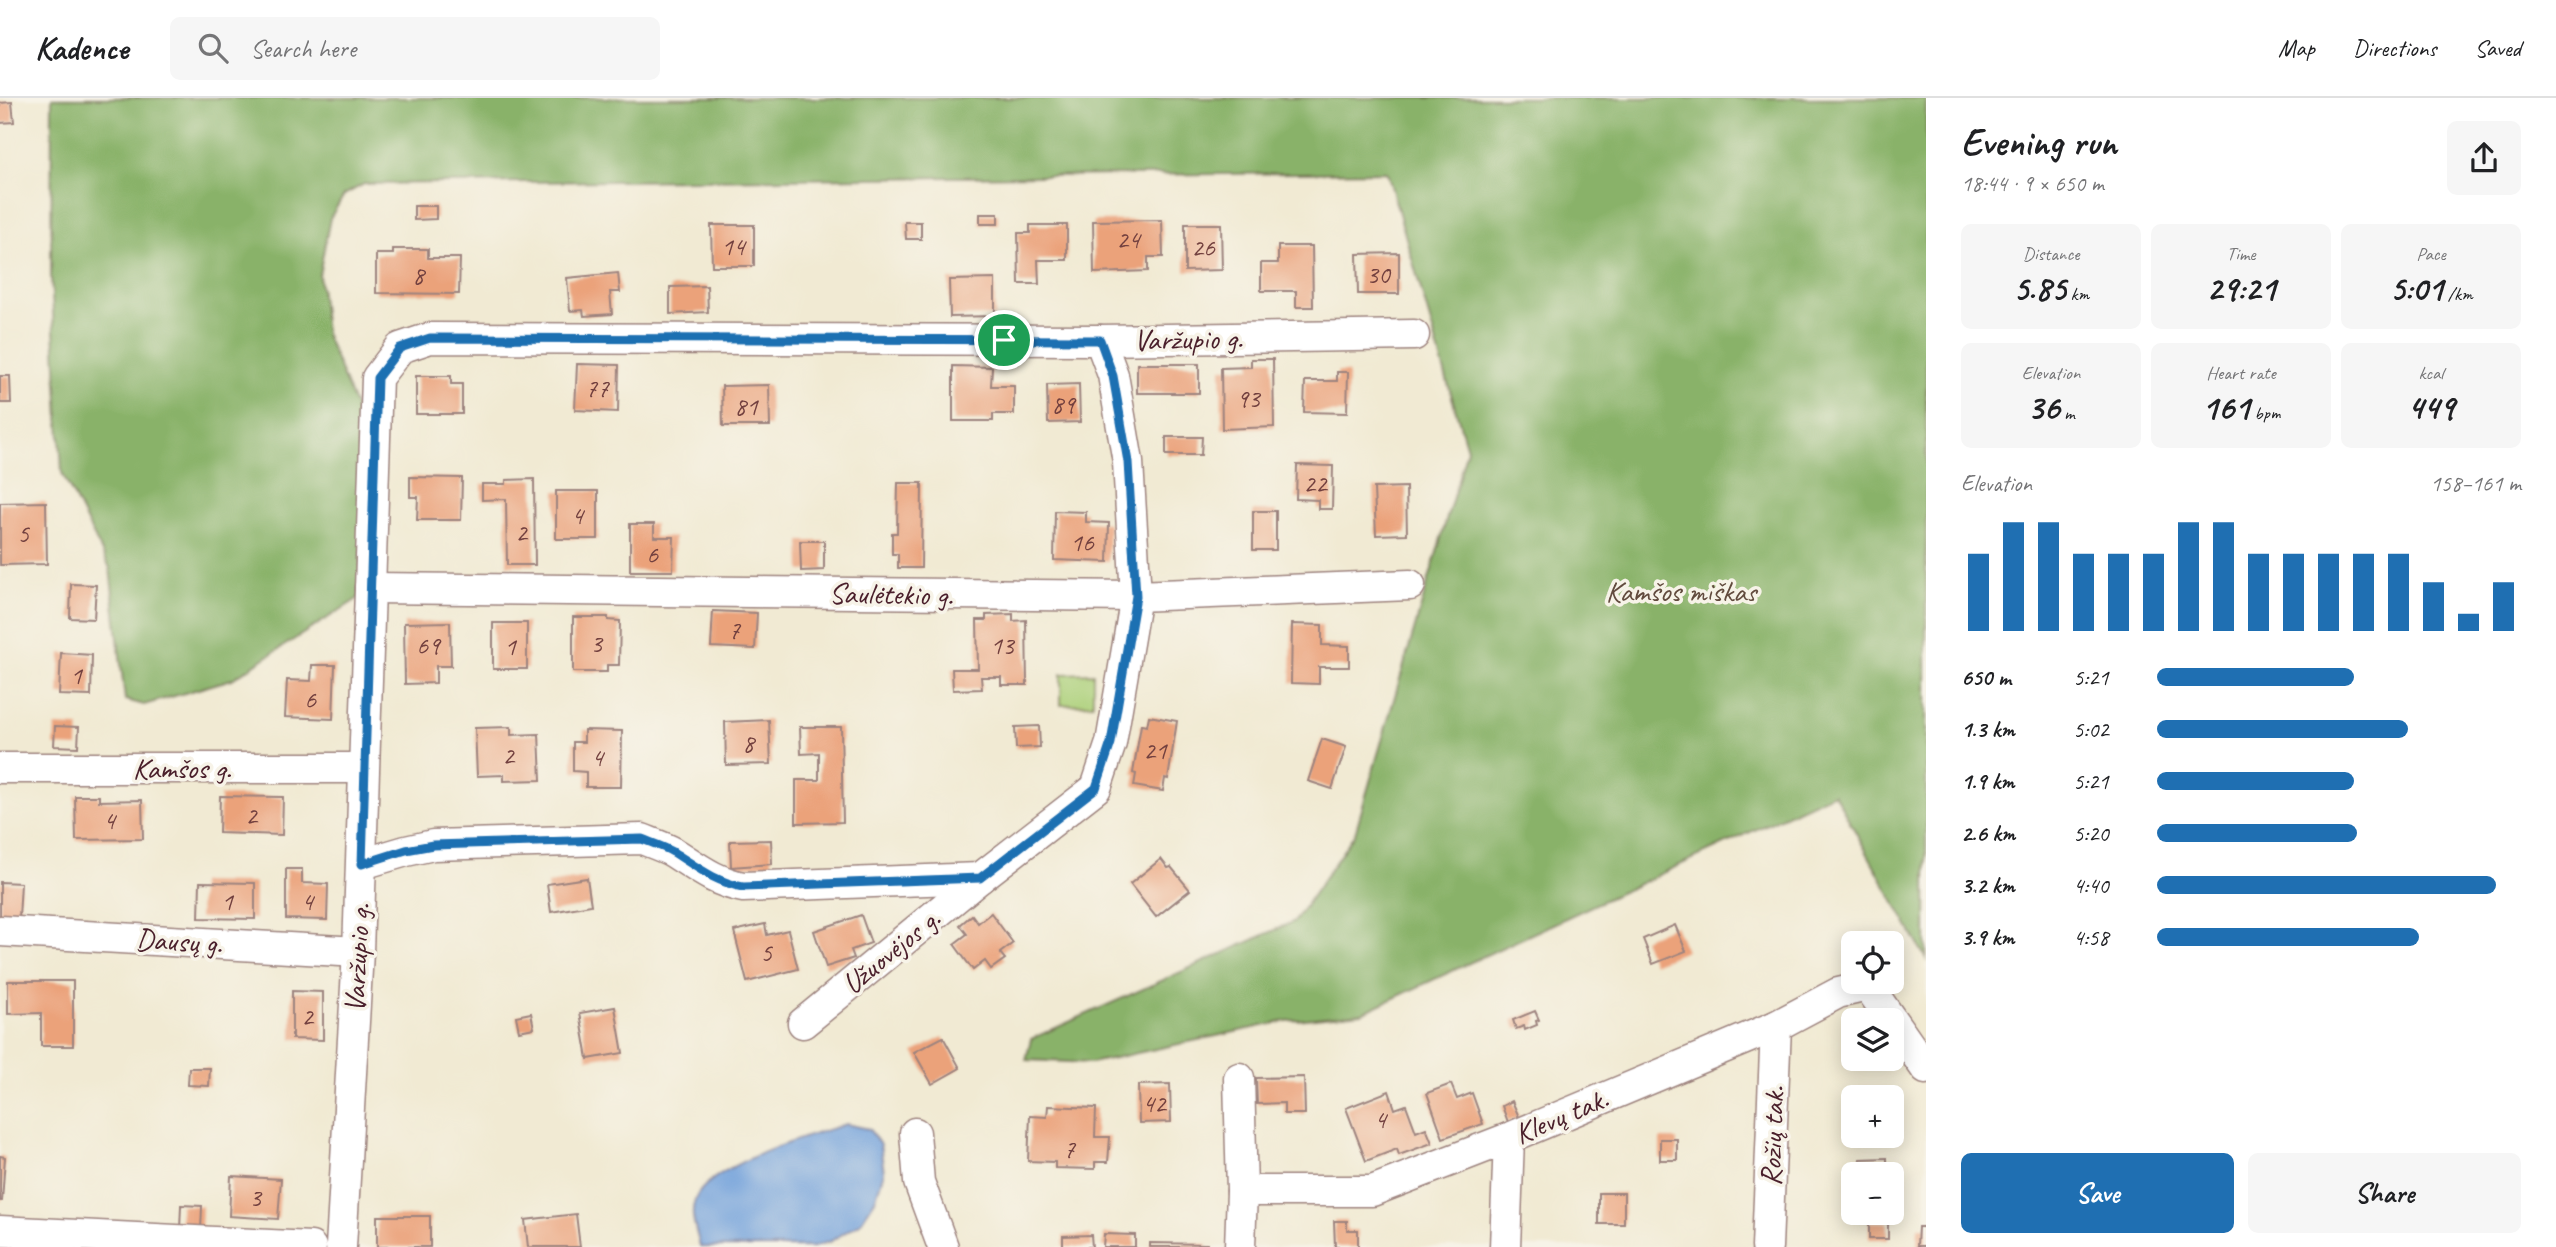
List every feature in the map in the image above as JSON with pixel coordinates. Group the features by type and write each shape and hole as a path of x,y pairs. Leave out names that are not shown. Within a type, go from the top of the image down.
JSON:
{"street":[{"name":"Varžupio g.","path":"341,1247 362,864 377,378 400,348 430,338 1100,340 1414,335"},
{"name":"Užuovėjos g.","path":"803,1023 980,878 1096,788 1111,743 1136,596 1128,462 1113,376 1100,340"},
{"name":"Saulėtekio g.","path":"370,587 1136,596 1410,585"},
{"name":"Kamšos g.","path":"0,768 363,768"},
{"name":"Užuovėjos g.","path":"362,864 406,850 433,845 642,839 671,851 726,884 743,887 980,878"},
{"name":"Dausų g.","path":"0,931 358,952"},
{"name":"Klevų tak.","path":"1242,1191 1371,1191 1509,1138 1776,1026 1838,993 1868,986 1926,1069"},
{"name":"Rožių tak.","path":"1768,1247 1776,1026"},
{"path":"1239,1078 1242,1191 1240,1247"},
{"path":"915,1133 919,1182 943,1247"},
{"path":"1505,1247 1509,1138"},
{"path":"0,1231 312,1247"}],"green space":[{"name":"Kamšos miškas","path":"52,98 1926,98 1926,959 1834,793 1362,1013 1286,1021 1091,1063 1026,1060 1031,1039 1295,921 1355,833 1467,449 1387,172 364,184 344,195 330,218 319,275 325,333 366,433 359,598 232,679 144,705 125,700 110,568 62,473 51,277"},
{"path":"1093,673 1093,704 1061,705 1061,674"}],"water":[{"path":"846,1124 869,1129 880,1145 884,1172 875,1200 860,1223 831,1241 813,1247 700,1247 693,1206 704,1187 739,1163"}],"building":[{"path":"12,102 14,122 0,123 0,103"},
{"path":"414,206 436,206 436,219 414,220"},
{"path":"980,214 998,214 998,224 980,224"},
{"path":"1162,220 1163,257 1148,257 1148,271 1094,273 1093,221"},
{"path":"905,222 921,222 921,239 906,239"},
{"path":"1185,224 1221,224 1222,270 1185,271"},
{"path":"711,225 754,225 754,266 712,266"},
{"path":"1030,225 1067,225 1067,260 1038,260 1039,284 1019,284 1018,233 1030,233"},
{"path":"1278,246 1312,246 1313,307 1296,307 1296,291 1261,291 1261,263 1278,263"},
{"path":"393,249 428,249 428,258 460,258 459,294 376,293 376,254 393,254"},
{"path":"1399,253 1399,294 1358,294 1357,254"},
{"path":"618,273 620,292 610,292 612,314 584,316 583,310 570,311 567,278"},
{"path":"995,279 995,316 950,317 949,280"},
{"path":"707,286 708,312 670,314 670,287"},
{"path":"1251,359 1273,359 1274,427 1222,429 1221,368 1251,367"},
{"path":"577,364 619,365 618,412 575,410"},
{"path":"1137,364 1199,364 1199,393 1137,393"},
{"path":"953,366 992,367 991,386 1014,386 1014,414 993,414 993,421 953,421"},
{"path":"1337,372 1348,372 1347,413 1304,412 1305,381 1337,381"},
{"path":"0,376 10,376 11,403 0,403"},
{"path":"416,376 451,376 451,384 462,384 462,414 416,414"},
{"path":"1079,384 1080,422 1048,423 1047,385"},
{"path":"769,385 770,426 723,426 722,386"},
{"path":"1166,437 1202,437 1201,455 1166,455"},
{"path":"1297,465 1333,466 1332,509 1318,509 1318,500 1296,499"},
{"path":"410,477 462,478 461,520 417,520 418,497 410,497"},
{"path":"534,479 535,565 507,565 506,499 482,500 482,484 506,484 506,480"},
{"path":"898,483 922,483 921,568 898,568 898,554 892,554 892,533 897,533"},
{"path":"1406,487 1407,534 1376,535 1374,488"},
{"path":"556,491 598,491 598,539 556,539"},
{"path":"46,502 47,564 0,565 0,503"},
{"path":"1055,511 1086,512 1086,522 1109,523 1108,562 1054,560"},
{"path":"1253,511 1276,511 1276,550 1253,550"},
{"path":"630,524 654,524 654,537 674,537 673,571 630,571"},
{"path":"800,541 824,541 824,570 801,571"},
{"path":"71,584 96,585 94,619 70,618"},
{"path":"713,611 757,613 755,649 711,647"},
{"path":"1013,614 1013,621 1026,620 1027,685 1001,685 1001,677 981,677 982,689 953,690 952,669 978,669 977,620 986,620 986,615"},
{"path":"573,617 608,617 608,620 620,621 619,665 607,665 607,672 573,672"},
{"path":"450,622 451,666 436,666 436,683 405,684 404,623"},
{"path":"493,623 527,623 527,669 493,669"},
{"path":"1292,624 1322,625 1322,645 1349,646 1349,667 1319,667 1319,684 1291,683"},
{"path":"61,653 92,655 91,696 59,695"},
{"path":"312,665 335,665 333,719 285,717 287,680 311,681"},
{"path":"1149,716 1177,721 1168,779 1165,778 1163,791 1134,786 1136,774 1133,773 1141,725 1147,726"},
{"path":"769,720 771,764 726,765 725,722"},
{"path":"55,726 79,727 78,747 54,746"},
{"path":"1039,726 1040,747 1016,748 1015,727"},
{"path":"511,727 511,735 539,734 541,780 504,781 504,775 477,776 475,728"},
{"path":"800,727 841,727 843,822 796,823 796,780 819,780 819,753 801,754"},
{"path":"584,730 622,731 621,787 586,787 586,772 573,771 573,742 584,742"},
{"path":"1322,739 1346,747 1332,789 1308,781"},
{"path":"75,796 99,796 99,801 142,800 143,839 76,840"},
{"path":"220,796 283,797 282,835 219,833"},
{"path":"771,840 772,864 731,867 730,841"},
{"path":"1161,859 1190,890 1156,917 1130,884"},
{"path":"286,869 302,869 302,883 328,884 327,920 286,919"},
{"path":"587,878 591,905 551,912 547,884"},
{"path":"0,882 21,883 19,918 0,918"},
{"path":"200,882 255,883 255,919 199,918"},
{"path":"991,913 1013,943 1000,953 1005,959 991,969 985,961 973,970 954,944 967,934 960,925 972,915 978,923"},
{"path":"861,915 871,943 851,950 854,958 826,967 814,931"},
{"path":"765,924 767,935 788,930 798,969 747,982 734,931"},
{"path":"1675,925 1686,951 1653,964 1643,939"},
{"path":"8,981 73,981 73,1046 41,1046 41,1013 8,1014"},
{"path":"292,991 323,992 323,1040 292,1039"},
{"path":"615,1007 623,1053 588,1059 580,1013"},
{"path":"1535,1011 1539,1020 1536,1021 1537,1025 1525,1030 1524,1026 1516,1029 1513,1020"},
{"path":"531,1013 534,1028 519,1031 516,1016"},
{"path":"943,1037 960,1068 932,1084 914,1052"},
{"path":"189,1068 210,1068 209,1086 188,1085"},
{"path":"1304,1077 1305,1114 1284,1114 1284,1103 1257,1104 1256,1078"},
{"path":"1170,1084 1171,1122 1139,1123 1138,1085"},
{"path":"1451,1084 1457,1099 1472,1093 1483,1124 1443,1138 1427,1093"},
{"path":"1389,1091 1395,1109 1406,1105 1416,1132 1426,1128 1432,1143 1399,1155 1397,1149 1366,1161 1346,1108"},
{"path":"1512,1101 1519,1117 1508,1122 1502,1106"},
{"path":"1048,1106 1096,1108 1095,1137 1110,1137 1108,1162 1095,1162 1095,1169 1055,1168 1055,1162 1028,1161 1030,1116 1047,1117"},
{"path":"1660,1139 1677,1139 1677,1160 1660,1160"},
{"path":"0,1156 5,1157 2,1201 0,1201"},
{"path":"1887,1158 1887,1162 1860,1162 1860,1159"},
{"path":"231,1176 281,1179 278,1219 229,1216"},
{"path":"1599,1193 1624,1193 1624,1224 1599,1224"},
{"path":"181,1205 202,1206 201,1231 180,1230"},
{"path":"576,1214 580,1247 528,1247 525,1220"},
{"path":"377,1216 430,1216 430,1247 377,1247"},
{"path":"1334,1221 1347,1221 1347,1230 1358,1230 1358,1247 1335,1247"},
{"path":"1869,1225 1888,1225 1888,1239 1869,1239"},
{"path":"1918,1227 1926,1227 1926,1246 1917,1246"},
{"path":"1104,1234 1135,1235 1135,1247 1103,1247"},
{"path":"1091,1235 1092,1247 1063,1247 1063,1236"},
{"path":"1150,1243 1207,1244 1207,1247 1150,1247"}],"route":[{"path":"430,338 1004,340 1100,340 1113,376 1128,462 1136,596 1111,743 1096,788 980,878 743,887 726,884 671,851 642,839 433,845 406,850 362,864 377,378 400,348 430,338"}]}
